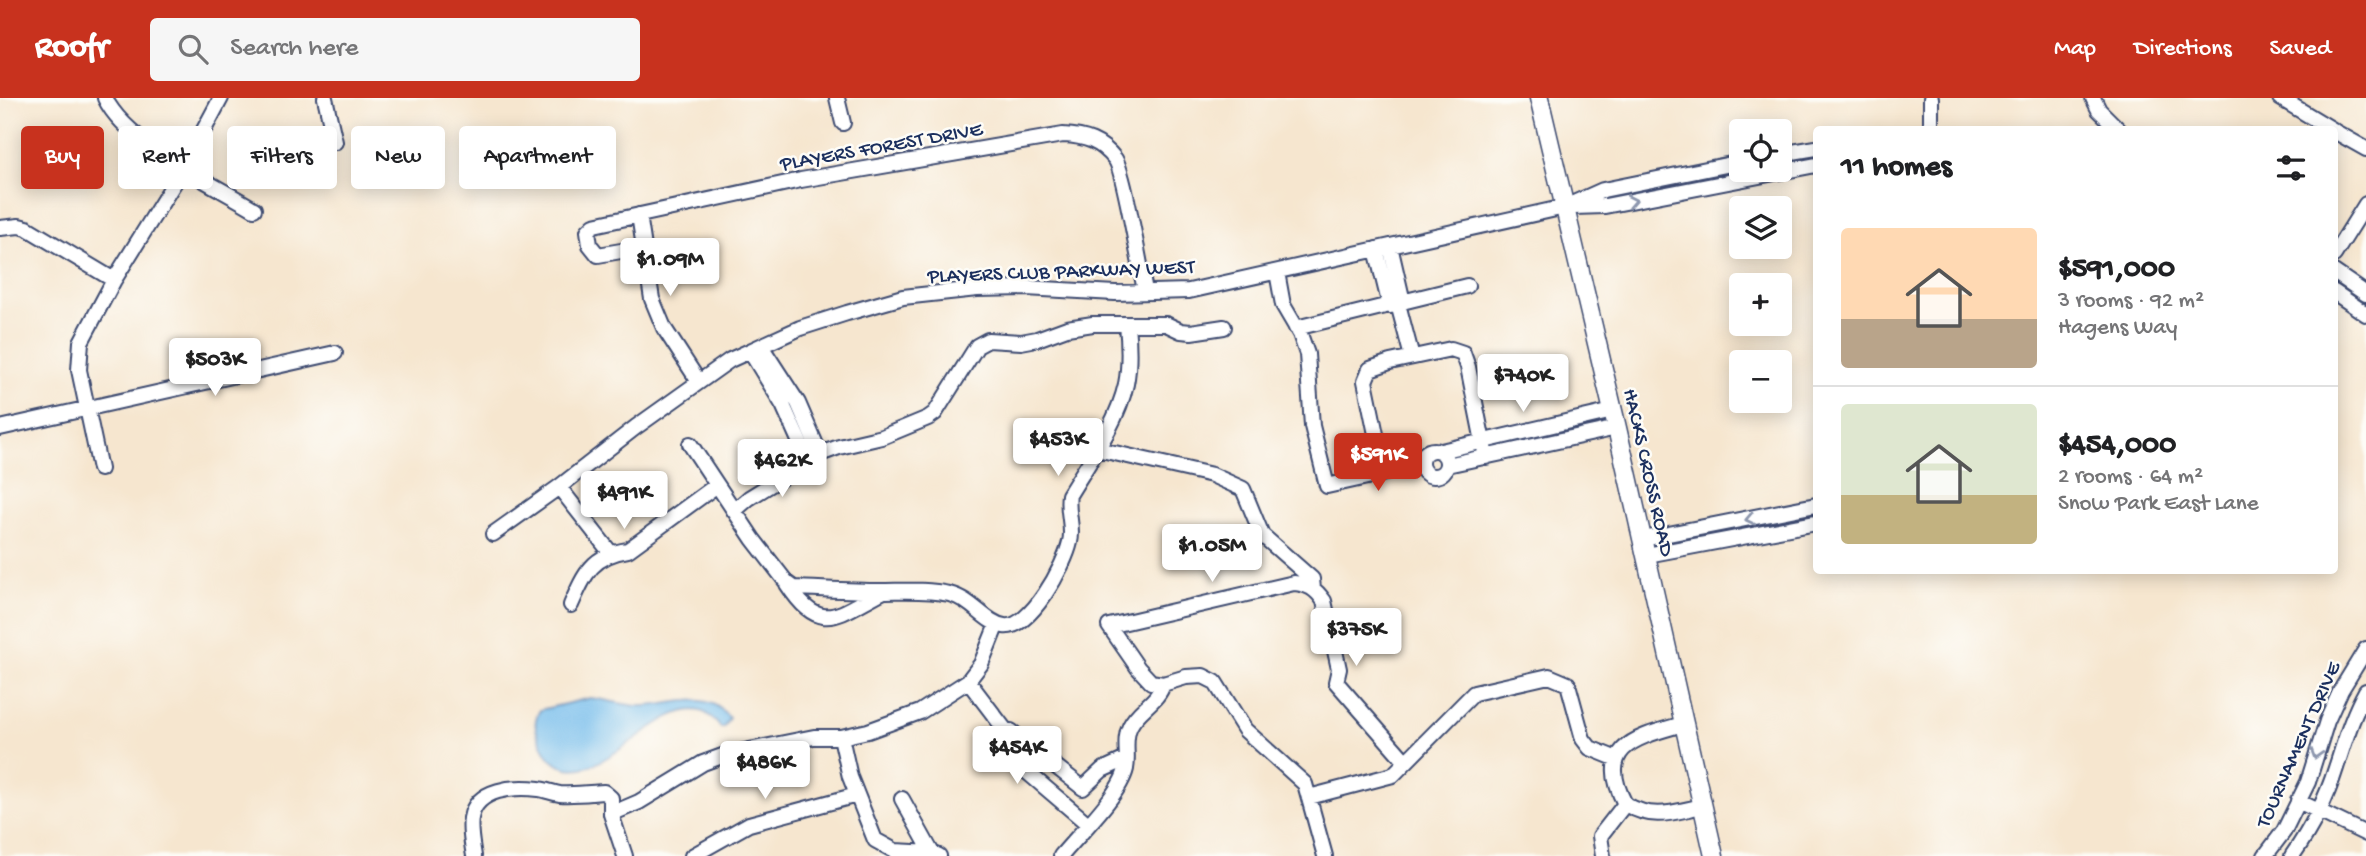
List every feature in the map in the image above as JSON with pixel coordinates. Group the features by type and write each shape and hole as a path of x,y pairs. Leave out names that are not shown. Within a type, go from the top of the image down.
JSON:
{"main road":[{"name":"HACKS CROSS ROAD","path":"1539,98 1645,547 1714,856"}],"street":[{"path":"104,98 124,126"},
{"path":"206,126 221,98"},
{"path":"326,98 332,126"},
{"path":"837,98 843,123"},
{"path":"1931,98 1931,126"},
{"path":"2093,98 2099,110 2115,126"},
{"path":"2280,98 2327,126"},
{"path":"2338,132 2366,149"},
{"name":"PLAYERS FOREST DRIVE","path":"644,247 598,256 590,244 588,231 594,225 801,180 1063,135 1083,136 1099,143 1118,161 1145,291"},
{"path":"1792,152 1813,148"},
{"path":"1565,207 1603,190 1729,164"},
{"path":"1565,207 1605,206 1813,166"},
{"path":"213,184 254,209"},
{"path":"100,469 79,370 81,342 114,280 170,189"},
{"path":"2338,249 2366,204"},
{"name":"PLAYERS CLUB PARKWAY WEST","path":"493,534 559,487 635,427 730,360 800,328 903,297 978,289 1115,293 1189,291 1565,207"},
{"path":"639,215 652,299 664,328 699,382"},
{"path":"0,228 19,226 27,229 114,280"},
{"path":"1383,248 1412,358"},
{"path":"1277,272 1280,297 1307,354 1312,426 1327,486 1421,465"},
{"path":"2338,275 2366,293"},
{"path":"1296,328 1467,286"},
{"path":"2338,295 2366,314"},
{"path":"734,511 749,498 814,457 882,437 928,418 935,412 977,345 988,340 1021,342 1067,328 1093,324 1166,324 1191,332 1224,327"},
{"path":"787,583 794,588 925,591 952,595 970,602 997,624 1009,626 1020,622 1038,605 1070,543 1072,529 1067,506 1069,495 1117,412 1126,384 1130,349 1127,324"},
{"path":"755,349 785,395 814,457"},
{"path":"1384,473 1365,381 1367,373 1370,369 1390,362 1451,349 1463,353 1468,367 1486,457"},
{"path":"0,428 335,353"},
{"path":"1441,451 1446,456 1447,466 1444,471 1435,476 1426,473 1421,465 1421,458 1428,451 1441,451 1572,420 1615,419"},
{"path":"1447,466 1576,437 1615,419"},
{"path":"1572,420 1576,437"},
{"path":"1518,433 1522,449"},
{"path":"690,444 801,605 814,615 827,618 883,591"},
{"path":"1097,449 1212,474 1243,489 1262,535 1311,579 1311,587"},
{"path":"571,605 593,565 610,552 628,550 717,485"},
{"path":"559,487 610,552"},
{"path":"1645,547 1813,506"},
{"path":"1645,547 1813,523"},
{"path":"1325,856 1305,784 1245,730 1214,682 1203,676 1186,677 1163,684 1151,682 1109,626 1294,583 1311,587 1324,601 1339,669 1336,682 1406,762"},
{"path":"611,814 639,802 703,763 725,755 814,737 841,737 868,732 920,712 968,681 981,664 997,624"},
{"name":"TOURNAMENT DRIVE","path":"2265,856 2284,831 2308,782 2327,721 2341,690 2366,649"},
{"path":"1308,797 1393,775 1475,693 1549,676 1568,684 1583,739 1590,748 1617,759"},
{"path":"968,681 1006,731"},
{"path":"1060,856 1120,785 1127,766 1125,750 1129,727 1160,694 1163,684"},
{"name":"TOURNAMENT DRIVE","path":"2292,856 2319,811 2336,770 2349,726 2366,691"},
{"path":"1683,724 1630,741 1617,759 1617,781 1625,804 1647,814 1663,814 1703,806"},
{"path":"1006,731 1012,731 1083,788 1102,770 1126,759"},
{"path":"1006,731 999,748 1088,824"},
{"path":"841,737 850,777 875,840 895,851 936,854"},
{"path":"474,856 470,834 471,815 480,802 504,788 540,789 561,794 604,792 611,798 611,814 625,856"},
{"path":"692,856 749,824 857,795"},
{"path":"902,799 936,854"},
{"path":"2298,801 2366,834"},
{"path":"1603,856 1600,836 1625,804"}],"water":[{"path":"590,698 640,706 699,701 720,708 729,718 721,728 703,712 683,712 664,720 605,759 585,767 567,768 551,759 546,752 537,732 536,718 540,710"}]}
